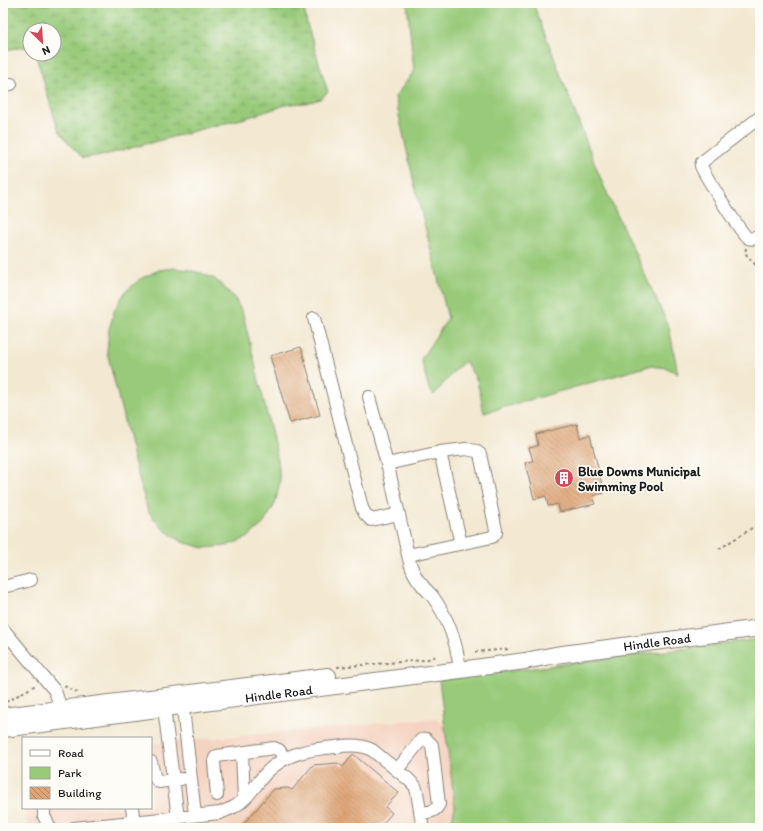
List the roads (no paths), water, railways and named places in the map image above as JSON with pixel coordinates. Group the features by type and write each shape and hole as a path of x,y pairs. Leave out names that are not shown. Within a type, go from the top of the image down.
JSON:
{"main road":[{"name":"Hindle Road","path":"3,716 61,709 163,702 459,666 526,661 555,654 760,628"},
{"name":"Hindle Road","path":"3,729 163,702"}],"street":[{"path":"760,117 702,162 701,167 737,225 746,236 754,239 760,236"},
{"path":"314,318 362,508 371,520 399,514"},
{"path":"369,397 387,464 410,564 418,580 432,596 442,611 452,633 459,666"},
{"path":"387,464 440,452 466,449 476,451 480,454 496,533 492,537 408,554"},
{"path":"440,452 461,544"},
{"path":"3,587 31,580"},
{"path":"3,629 55,691 61,709"},
{"path":"182,700 195,815"},
{"path":"163,702 178,818"},
{"path":"397,770 421,740 426,739 432,745 439,804 434,811 421,813"},
{"path":"74,828 142,824 195,815 220,813 234,807 244,799 275,765 298,753 312,749 366,746 408,778 415,786 421,813 421,828"},
{"path":"217,795 214,767 215,758 217,756 276,748 285,759"},
{"path":"242,753 244,799"},
{"path":"152,766 157,782 191,777"},
{"path":"44,809 44,816 50,828"},
{"path":"133,809 142,824"}],"place":[{"name":"Blue Downs Municipal Swimming Pool","path":"564,478"}]}
